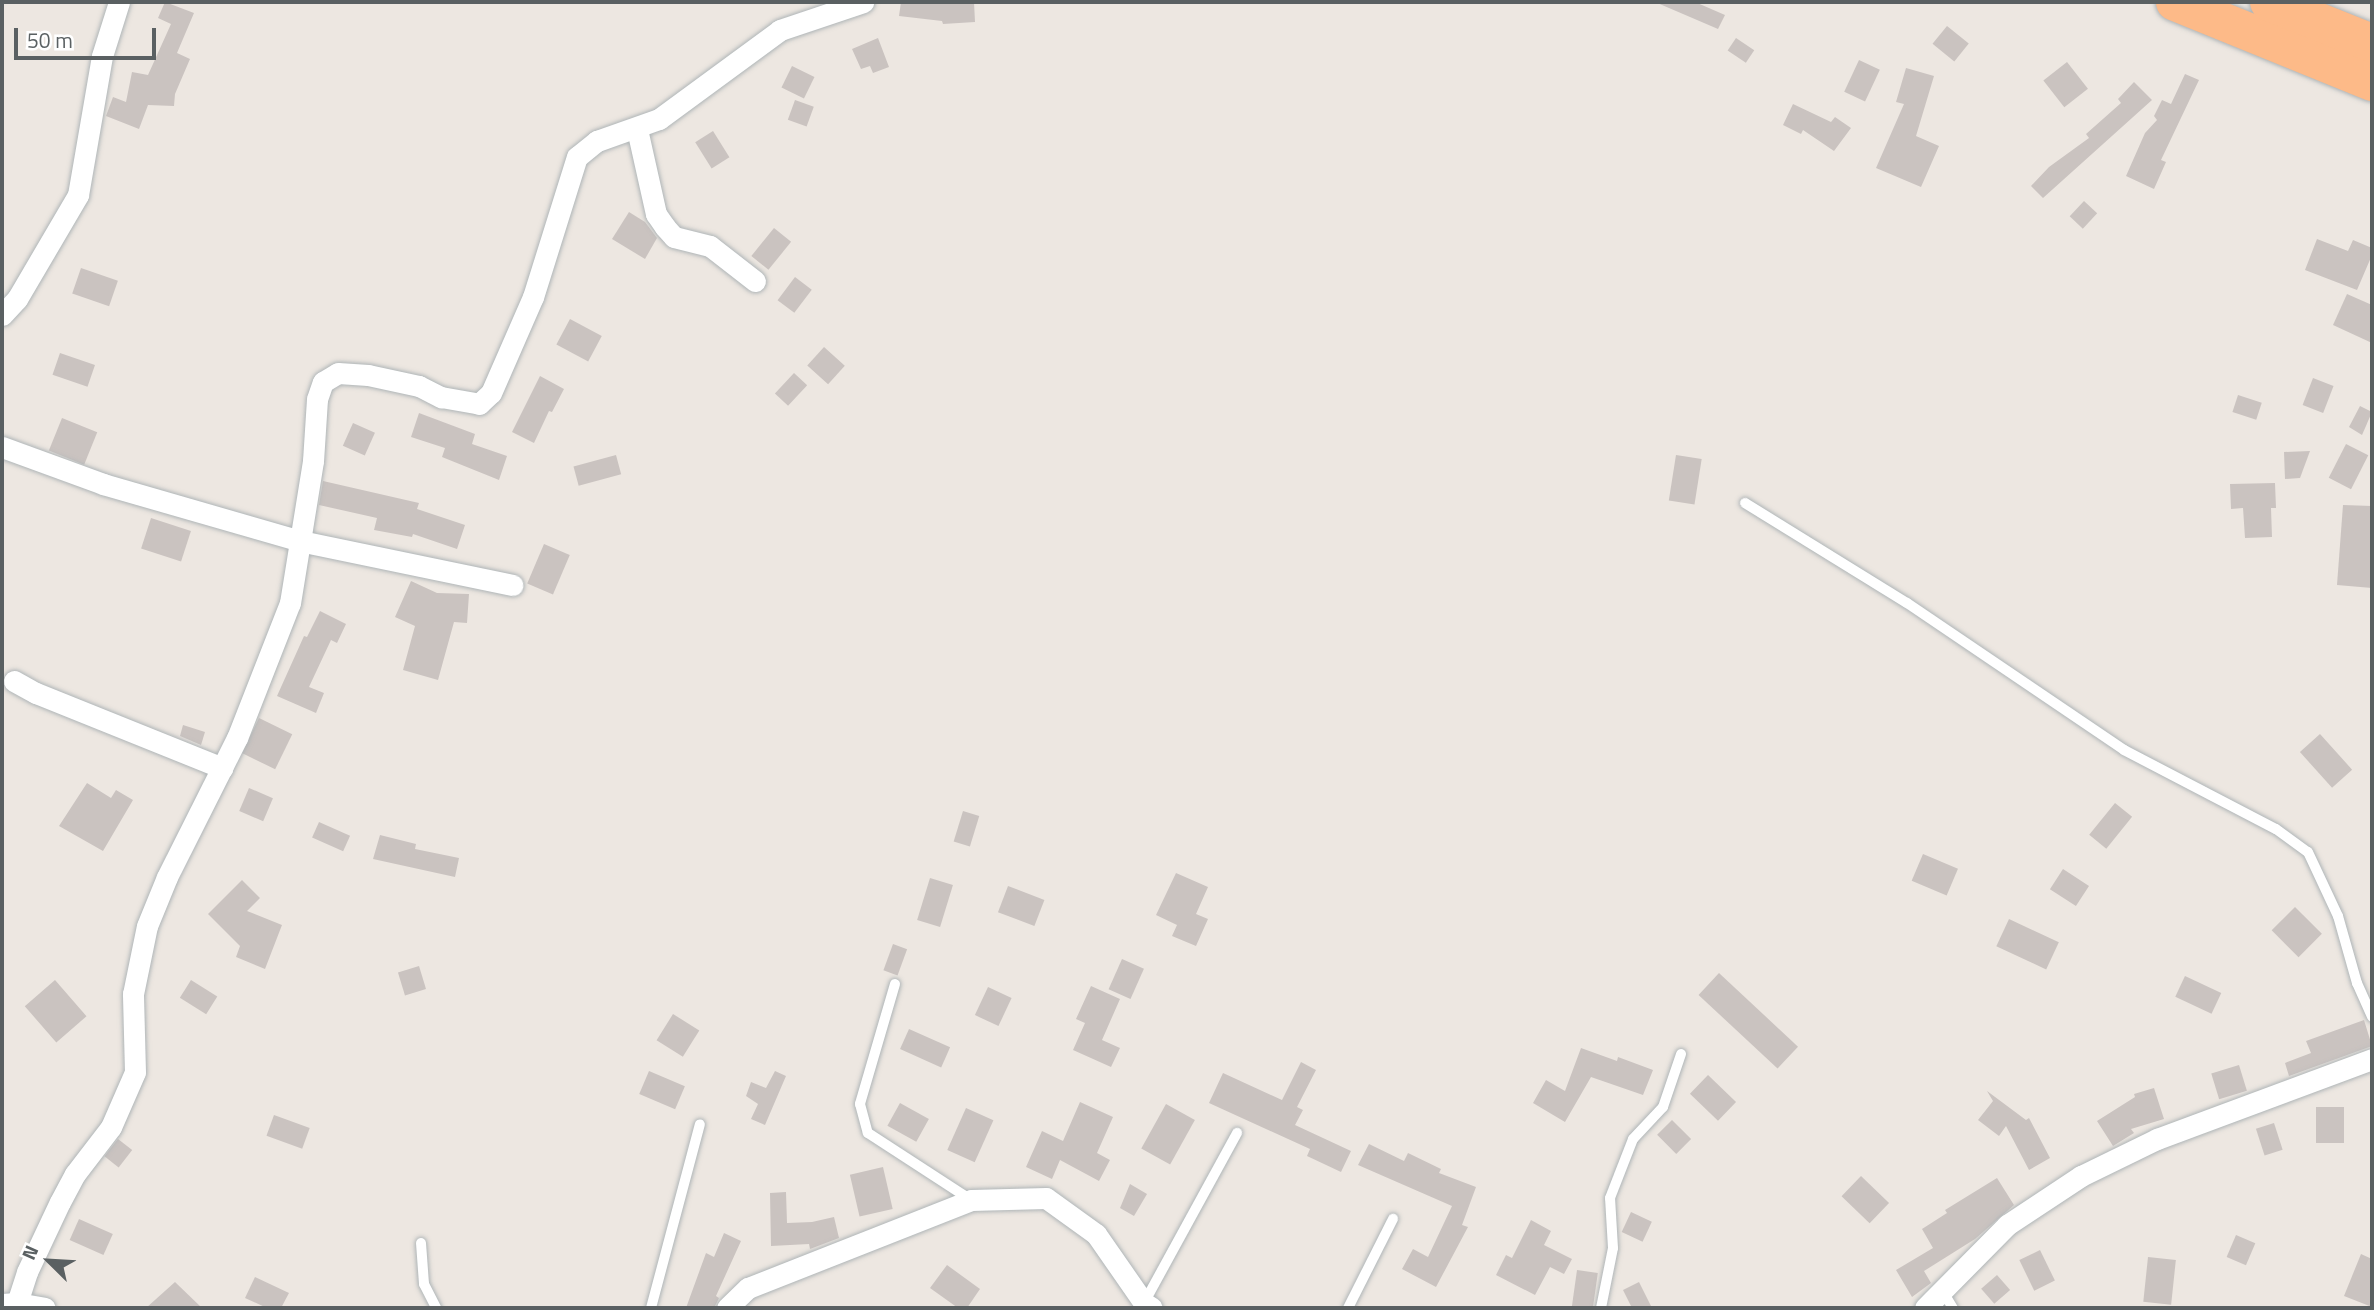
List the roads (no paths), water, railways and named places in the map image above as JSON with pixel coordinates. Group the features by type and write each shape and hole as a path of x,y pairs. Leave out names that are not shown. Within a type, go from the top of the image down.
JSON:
{"highway":[{"path":"2175,2 2372,82"},
{"path":"2269,2 2372,43"}],"street":[{"path":"2,315 17,299 78,195 102,56 119,2"},
{"path":"46,1308 10,1304 75,1174 111,1128 135,1072 134,994 147,926 167,877 223,768 290,603 313,461 317,399 323,382 338,373 368,375 419,386 441,397 480,404 491,393 533,297 577,157 597,141 659,119 780,30 863,2"},
{"path":"637,129 656,214 665,227 674,237 710,246 755,281"},
{"path":"2,447 103,484 300,541 513,585"},
{"path":"14,681 36,693 223,768"},
{"path":"1925,1308 2007,1225 2081,1176 2157,1139 2372,1059"},
{"path":"727,1308 748,1288 971,1200 1046,1198 1096,1234 1148,1306"}],"lane":[{"path":"1745,503 1907,603 2124,750 2276,829 2308,852 2338,916 2357,984 2372,1017"},
{"path":"895,984 860,1104 867,1133 971,1200"},
{"path":"1601,1308 1614,1248 1610,1198 1633,1139 1663,1107 1681,1054"},
{"path":"651,1308 700,1124"},
{"path":"1148,1306 1237,1133"},
{"path":"1348,1308 1393,1219"},
{"path":"421,1243 424,1284 436,1308"},
{"path":"1942,1290 1953,1308"}]}
